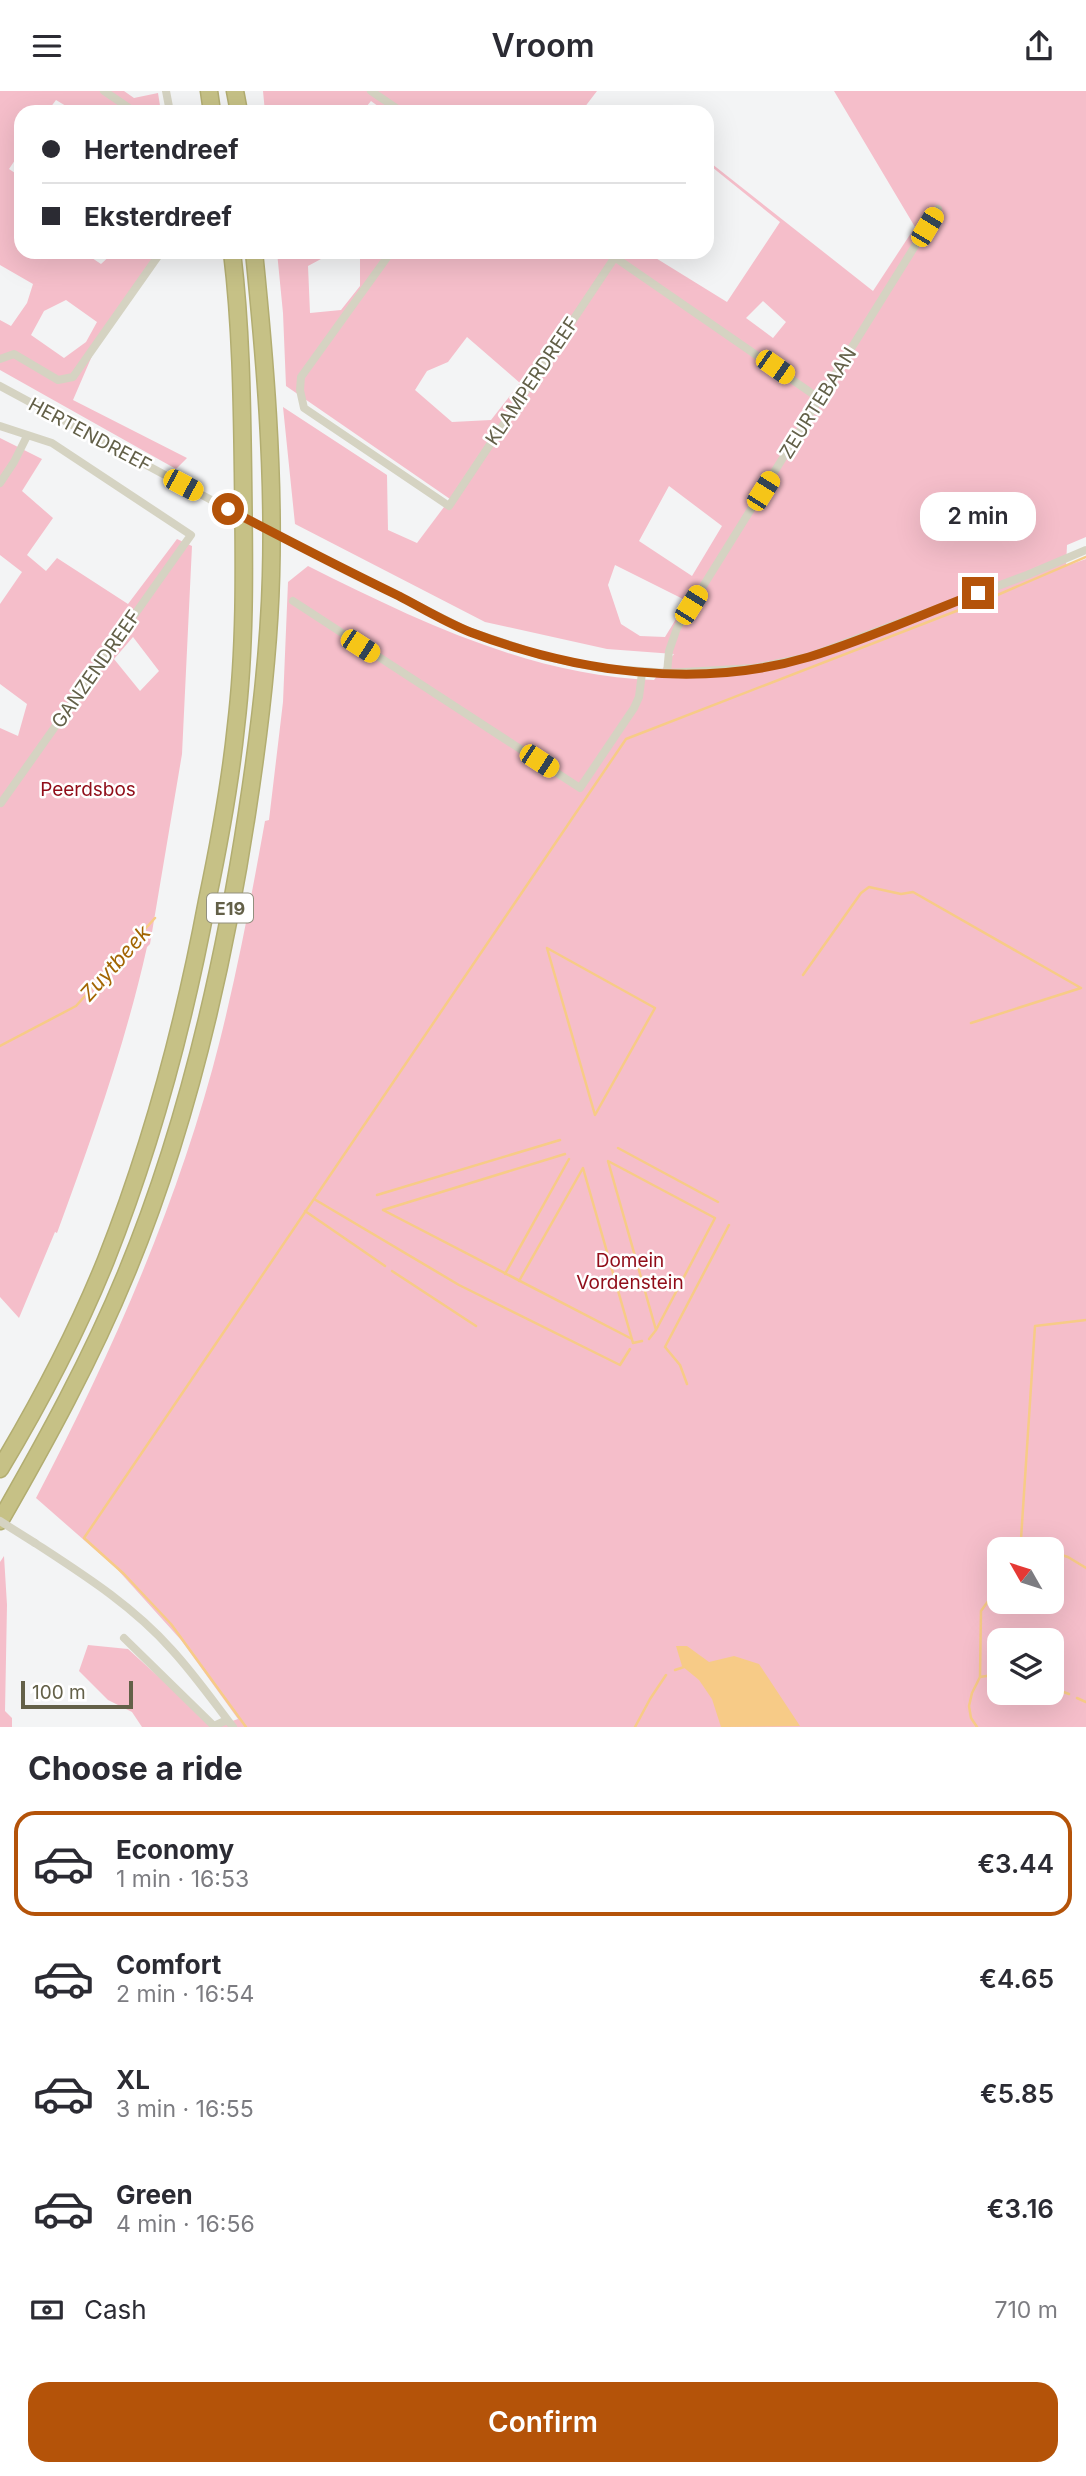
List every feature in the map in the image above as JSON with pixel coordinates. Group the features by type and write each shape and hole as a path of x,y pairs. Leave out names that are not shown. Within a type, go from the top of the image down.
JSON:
{"highway":[{"name":"E19","path":"0,1469 66,1348 105,1263 138,1175 168,1078 195,966 216,859 236,726 245,575 242,413 233,259"},
{"name":"E19","path":"0,1521 82,1371 127,1273 190,1087 218,969 239,861 259,729 271,577 269,417 255,259"}],"street":[{"path":"104,91 125,105"},
{"path":"371,91 392,105"},
{"name":"ZEURTEBAAN","path":"667,673 668,651 677,628 938,209"},
{"path":"0,359 14,354 58,380 73,377 155,259"},
{"name":"KLAMPERDREEF","path":"386,259 301,377 300,390 304,408 449,506 608,259"},
{"path":"618,259 820,399"},
{"name":"HERTENDREEF","path":"0,386 291,542 468,631 543,656 600,668 667,673 754,668 808,657 1027,575 1086,550"},
{"name":"HERTENDREEF","path":"0,426 52,443 191,535"},
{"path":"0,483 27,436"},
{"name":"GANZENDREEF","path":"1,803 191,535"},
{"path":"293,601 580,788 634,708 639,697 642,673"},
{"path":"0,1521 92,1580 144,1622 172,1649 230,1723 214,1726 124,1638"}],"green space":[{"path":"0,91 124,91 134,98 158,93 160,105 64,105 56,100 52,105 14,105 14,162 9,169 14,172 14,259 94,259 101,264 106,259 156,259 95,349 73,400 187,458 176,469 0,370 0,320 11,326 27,303 33,284 0,265","holes":["66,300 97,322 86,342 64,358 31,335 44,311"]},
{"path":"263,91 597,91 586,105 376,105 371,101 368,105 264,105"},
{"name":"Domein Vordenstein","path":"834,91 1086,91 1086,537 1067,545 1066,566 1086,559 1086,1727 215,1727 238,1719 181,1640 117,1569 36,1498 91,1388 141,1274 164,1217 204,1099 233,986 265,821 269,820 283,702 288,582 308,566 390,606 475,642 563,668 654,680 674,654 607,649 485,622 295,524 283,407 387,475 388,530 417,543 450,499 286,386 278,259 321,259 308,266 310,313 341,310 360,286 360,259 657,259 727,302 780,222 714,169 714,166 873,291 915,227","holes":["763,301 786,322 773,338 746,318","467,337 520,383 491,420 452,422 415,390 427,371 448,362","669,486 722,526 692,576 639,541","615,565 687,601 665,637 640,636 621,624 608,585"]},
{"name":"Peerdsbos","path":"0,438 42,459 22,491 53,518 27,555 46,571 57,558 128,604 177,539 192,546 182,754 150,944 118,1056 83,1162 57,1233 55,1232 19,1318 0,1297 0,728 18,736 27,704 0,684 0,604 22,572 0,555","holes":["133,637 159,671 140,691 114,659"]},
{"path":"4,1556 7,1605 5,1711 12,1718 12,1727 0,1727 0,1562"},
{"path":"88,1645 128,1649 214,1727 142,1727 132,1712 108,1700 79,1671"}],"shaded area":[{"path":"676,1646 687,1646 709,1662 734,1656 759,1664 800,1726 721,1727 712,1699 699,1680 682,1666"}],"waterway":[{"path":"246,1727 171,1624 124,1574 84,1538 626,739 995,596 1086,557"},
{"path":"803,975 861,893 869,887 901,894 913,892 1081,988 971,1023"},
{"name":"Zuytbeek","path":"0,1046 76,1006 155,918"},
{"path":"547,948 655,1008 595,1115 547,948"},
{"path":"377,1195 560,1140"},
{"path":"618,1148 718,1202"},
{"path":"383,1210 565,1154"},
{"path":"505,1274 569,1159"},
{"path":"649,1339 656,1330 715,1218 608,1161 656,1330"},
{"path":"519,1281 583,1168 633,1343 642,1341"},
{"path":"314,1199 459,1285 620,1365 630,1349"},
{"path":"383,1210 632,1339"},
{"path":"305,1211 385,1266"},
{"path":"687,1384 680,1365 665,1347 729,1225"},
{"path":"392,1271 476,1326"},
{"path":"1021,1537 1035,1326 1086,1320"},
{"path":"1064,1556 1086,1568"},
{"path":"977,1727 971,1718 969,1706 980,1677 981,1611 987,1603"},
{"path":"675,1670 684,1667"},
{"path":"635,1727 666,1675"},
{"path":"980,1677 987,1676"},
{"path":"1064,1692 1069,1694"},
{"path":"1077,1698 1086,1702"}],"route":[{"path":"228,509 468,631 543,656 600,668 642,673 754,668 808,657 978,593"}]}
